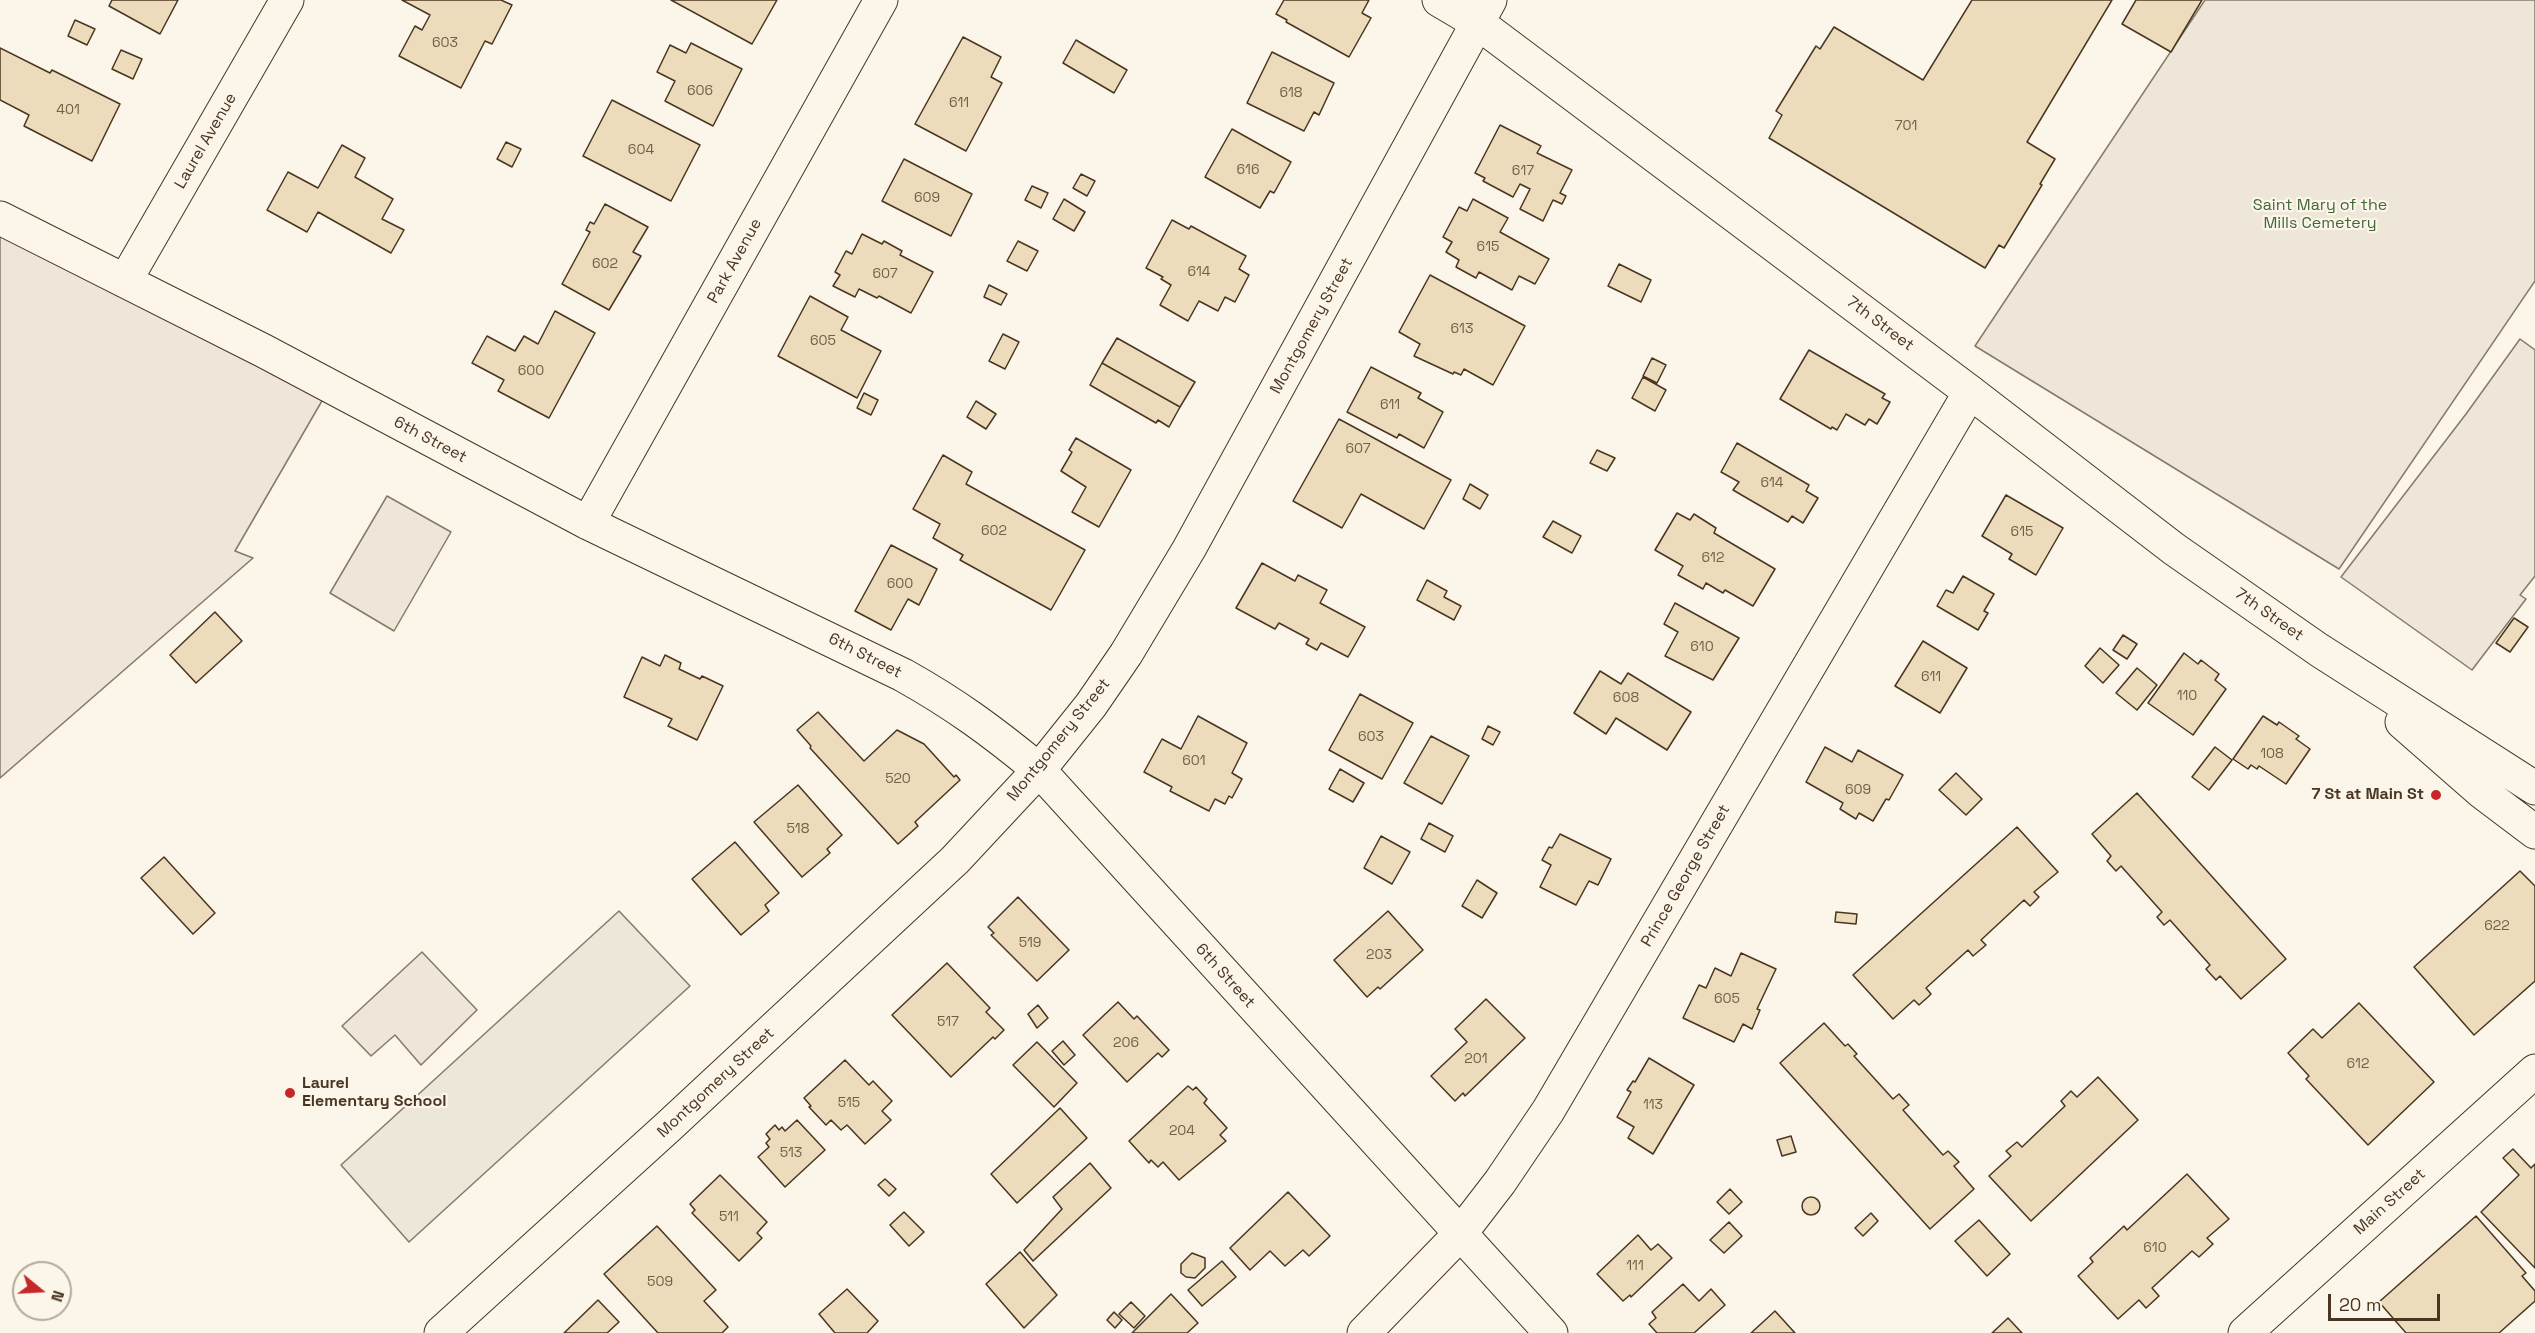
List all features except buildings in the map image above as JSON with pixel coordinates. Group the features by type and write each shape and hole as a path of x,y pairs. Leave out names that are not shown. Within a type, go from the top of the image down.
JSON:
{"street":[{"name":"Laurel Avenue","path":"125,281 287,0"},
{"name":"Park Avenue","path":"588,523 881,0"},
{"name":"7th Street","path":"1439,0 1484,11 2174,549 2319,651 2535,788"},
{"name":"Montgomery Street","path":"441,1333 913,900 955,860 1039,770 1097,696 1126,654 1190,549 1484,11"},
{"name":"6th Street","path":"0,218 264,351 588,523 903,675 951,702 991,730 1039,770 1551,1333"},
{"name":"Prince George Street","path":"1364,1333 1460,1234 1500,1182 1548,1111 1970,392"},
{"name":"7th Street","path":"2319,651 2482,792 2535,832"},
{"name":"Main Street","path":"2245,1333 2535,1071"}],"green space":[{"name":"Saint Mary of the Mills Cemetery","path":"2205,0 2535,0 2535,281 2339,569 1975,346"},
{"path":"0,218 330,387 235,551 253,558 0,778"},
{"path":"2520,339 2535,350 2535,576 2520,595 2526,599 2472,670 2341,577 2466,414"},
{"path":"387,496 451,532 394,631 330,593"},
{"path":"422,952 477,1010 421,1065 395,1035 371,1056 342,1026"}],"shaded area":[{"path":"619,911 690,986 409,1242 341,1165"}],"place":[{"name":"7 St at Main St","path":"2436,795"},
{"name":"Laurel Elementary School","path":"290,1093"}]}
